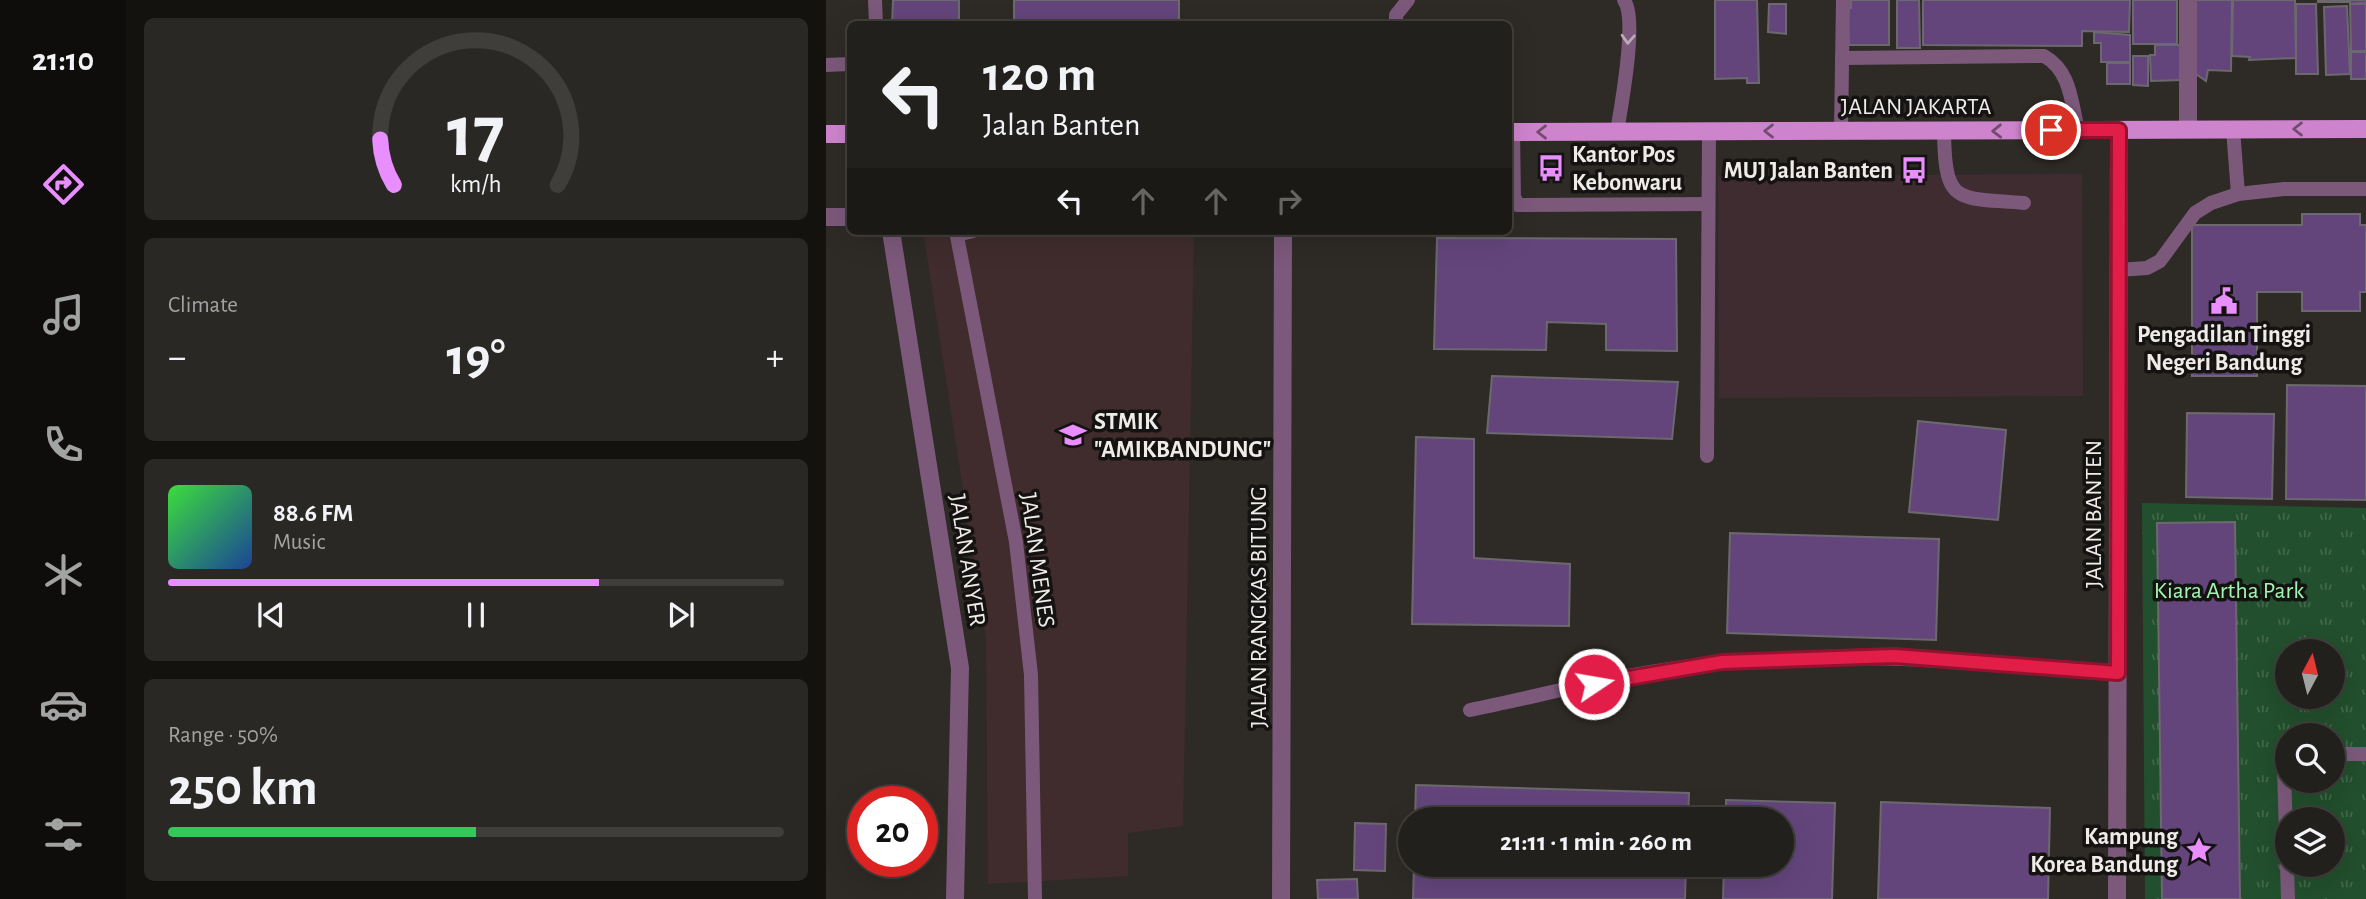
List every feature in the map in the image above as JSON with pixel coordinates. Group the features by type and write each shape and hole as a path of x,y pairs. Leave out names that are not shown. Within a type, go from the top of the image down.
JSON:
{"main road":[{"name":"JALAN JAKARTA","path":"1512,132 2366,129"},
{"path":"826,134 847,134"}],"street":[{"path":"2188,0 2188,129"},
{"name":"JALAN BANTEN","path":"2118,899 2119,130"},
{"path":"826,217 847,217"},
{"name":"JALAN ANYER","path":"892,235 960,668 955,899"},
{"name":"JALAN RANGKAS BITUNG","path":"1281,899 1283,235"}],"lane":[{"path":"875,0 876,21"},
{"path":"1396,21 1396,15 1408,0"},
{"path":"1618,132 1626,79 1629,12 1623,0"},
{"path":"1841,131 1843,0"},
{"path":"1842,58 2043,56 2056,63 2065,75 2078,130"},
{"path":"826,65 847,64"},
{"path":"2233,129 2238,194"},
{"path":"1707,456 1709,131"},
{"path":"1944,131 1946,179 1955,191 1970,198 2024,203"},
{"path":"1512,154 1514,197 1518,205 1708,204"},
{"path":"2118,271 2147,268 2160,261 2195,213 2211,203 2238,194 2284,189 2366,189"},
{"name":"JALAN MENES","path":"957,235 1019,569 1031,675 1035,899"},
{"path":"1470,710 1643,674 1722,662 1894,656 2118,673"},
{"path":"2345,754 2366,754"},
{"path":"2285,793 2288,899"}],"shaded area":[{"path":"2082,174 2083,396 1719,398 1718,176"},
{"name":"STMIK \"AMIKBANDUNG\"","path":"924,235 1194,235 1183,826 1128,833 1128,876 988,884 986,638"}],"green space":[{"name":"Kiara Artha Park","path":"2142,503 2366,508 2366,899 2145,899"}],"building":[{"path":"893,0 959,0 959,21 892,21"},
{"path":"1014,0 1179,0 1179,21 1014,21"},
{"path":"1715,0 1757,0 1759,83 1747,83 1747,78 1715,79"},
{"path":"1851,0 1889,0 1889,45 1849,45 1847,8 1851,8"},
{"path":"1897,0 1919,0 1920,48 1897,48"},
{"path":"1923,0 2130,0 2129,32 2082,31 2082,46 1923,45"},
{"path":"2133,0 2177,0 2177,44 2133,44"},
{"path":"2194,0 2232,0 2231,71 2208,70 2206,81 2193,72"},
{"path":"2233,0 2295,0 2296,58 2249,60 2250,57 2232,56"},
{"path":"2350,0 2350,2 2318,2"},
{"path":"2350,0 2366,0 2366,3 2350,4"},
{"path":"1769,4 1786,4 1786,34 1768,32"},
{"path":"2296,4 2316,4 2318,74 2296,74"},
{"path":"2350,4 2366,4 2366,51 2351,51"},
{"path":"2347,6 2350,74 2326,75 2324,7"},
{"path":"2094,32 2130,35 2130,62 2101,62 2101,43 2094,43"},
{"path":"2155,45 2181,45 2181,80 2151,81 2150,55 2155,55"},
{"path":"2351,52 2366,52 2366,79 2351,79"},
{"path":"2133,56 2148,56 2148,86 2133,85"},
{"path":"2107,63 2130,63 2130,84 2107,84"},
{"name":"Pengadilan Tinggi Negeri Bandung","path":"2302,214 2360,214 2360,225 2366,225 2366,292 2360,292 2360,311 2302,311 2302,292 2257,292 2257,376 2192,376 2192,225 2302,225"},
{"path":"1437,238 1676,239 1677,351 1606,350 1606,324 1547,322 1546,350 1434,349"},
{"path":"1492,376 1678,382 1672,439 1487,433"},
{"path":"2287,385 2366,386 2366,500 2286,499"},
{"path":"2187,413 2274,414 2272,499 2186,497"},
{"path":"1918,421 2006,430 1998,520 1909,512"},
{"path":"1416,437 1474,439 1474,558 1570,564 1569,626 1412,624"},
{"path":"2235,522 2240,899 2162,899 2157,523"},
{"path":"1730,533 1939,539 1936,640 1727,633"},
{"path":"1416,785 1689,793 1688,807 1415,807"},
{"path":"1726,800 1835,803 1832,899 1723,899 1724,877 1794,877 1794,807 1726,807"},
{"path":"1881,802 2050,808 2048,899 1878,899"},
{"path":"1355,823 1386,824 1385,871 1354,870"},
{"path":"1414,877 1686,877 1685,899 1413,899"},
{"path":"1357,879 1358,899 1318,899 1317,880"}],"place":[{"name":"Kantor Pos Kebonwaru","path":"1551,168"},
{"name":"MUJ Jalan Banten","path":"1914,170"},
{"name":"Pengadilan Tinggi Negeri Bandung","path":"2224,301"},
{"name":"STMIK \"AMIKBANDUNG\"","path":"1073,435"},
{"name":"Kampung Korea Bandung","path":"2199,850"}],"route":[{"path":"1594,684 1722,662 1894,656 2118,673 2119,130 2051,130"}]}
